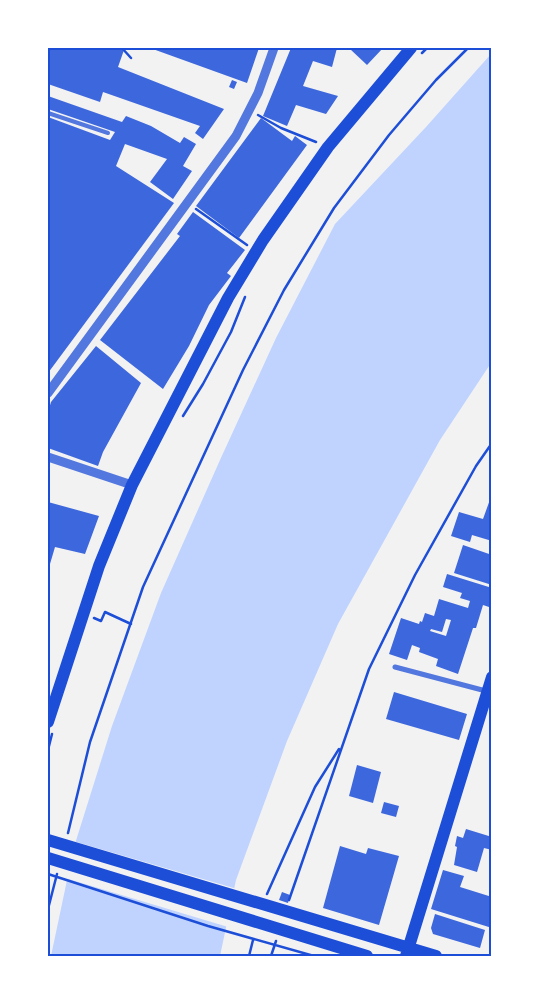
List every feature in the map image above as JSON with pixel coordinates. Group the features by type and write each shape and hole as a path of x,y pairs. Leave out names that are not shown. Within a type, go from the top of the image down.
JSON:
{"main road":[{"path":"50,727 99,566 132,485 228,298 256,252 328,147 416,51"},
{"path":"407,952 492,678"},
{"path":"48,840 288,906 407,952 436,956"},
{"path":"48,858 279,934 367,956"}],"street":[{"path":"48,393 236,136 258,93 274,48"},
{"path":"48,458 132,485"},
{"path":"395,667 489,692"}],"lane":[{"path":"48,112 108,133"}],"path":[{"path":"122,48 132,58"},
{"path":"416,51 427,48"},
{"path":"68,833 90,742 132,624 143,587 243,370 284,290 334,208 389,135 436,80 468,48"},
{"path":"250,111 281,128 328,147"},
{"path":"188,202 256,252"},
{"path":"179,422 232,332 244,297"},
{"path":"288,906 342,746 378,647 414,575 476,466 492,443"},
{"path":"90,616 101,621 104,612 132,624"},
{"path":"48,750 50,727"},
{"path":"266,899 315,786 342,746"},
{"path":"48,909 57,871"},
{"path":"48,874 208,926 314,956"},
{"path":"249,956 254,934"},
{"path":"271,956 279,934"}],"water":[{"path":"491,54 491,363 440,440 338,624 287,741 236,880 220,956 51,956 74,847 112,726 161,593 276,338 335,224"}],"pier":[{"path":"73,841 237,889 228,927 65,878"}],"building":[{"path":"48,48 115,48 124,50 118,67 224,109 203,139 195,133 200,126 103,92 100,102 48,84"},
{"path":"150,48 259,48 247,83"},
{"path":"291,48 337,48 332,67 313,61 303,86 338,96 326,114 296,105 287,126 263,116"},
{"path":"351,48 383,48 367,65"},
{"path":"232,80 237,82 234,89 229,87"},
{"path":"48,96 122,122 126,116 151,126 180,143 184,137 196,144 183,166 192,171 173,199 150,182 167,159 125,144 116,166 174,203 48,373 48,117 110,140 115,132 48,109"},
{"path":"261,118 292,141 295,136 307,145 239,238 196,206"},
{"path":"193,212 245,250 227,273 231,276 209,305 189,346 163,389 100,340 180,236 177,234"},
{"path":"96,346 141,383 103,452 98,466 48,448 48,412 51,402"},
{"path":"492,494 492,541 472,535 470,542 451,536 459,512 483,519"},
{"path":"48,502 99,516 85,554 55,547 50,564 48,563"},
{"path":"463,545 492,555 492,585 454,573"},
{"path":"447,574 492,588 492,608 483,605 476,628 473,628 458,674 436,666 438,659 419,652 420,648 412,645 407,660 389,654 401,618 419,624 420,621 422,622 425,613 434,616 439,599 468,608 470,601 460,598 462,593 443,587","holes":["446,619 451,620 446,636 430,631 431,629 442,632"]},
{"path":"394,692 467,714 459,740 386,719"},
{"path":"357,765 381,772 373,803 349,796"},
{"path":"384,802 399,806 396,817 381,813"},
{"path":"466,829 492,837 492,850 484,848 477,872 454,865 457,836 463,838"},
{"path":"340,846 366,854 368,848 399,856 379,925 323,908"},
{"path":"443,870 464,876 460,887 492,897 492,928 431,909"},
{"path":"282,892 290,895 288,903 279,900"},
{"path":"435,914 485,930 480,948 433,934 431,928"}]}
